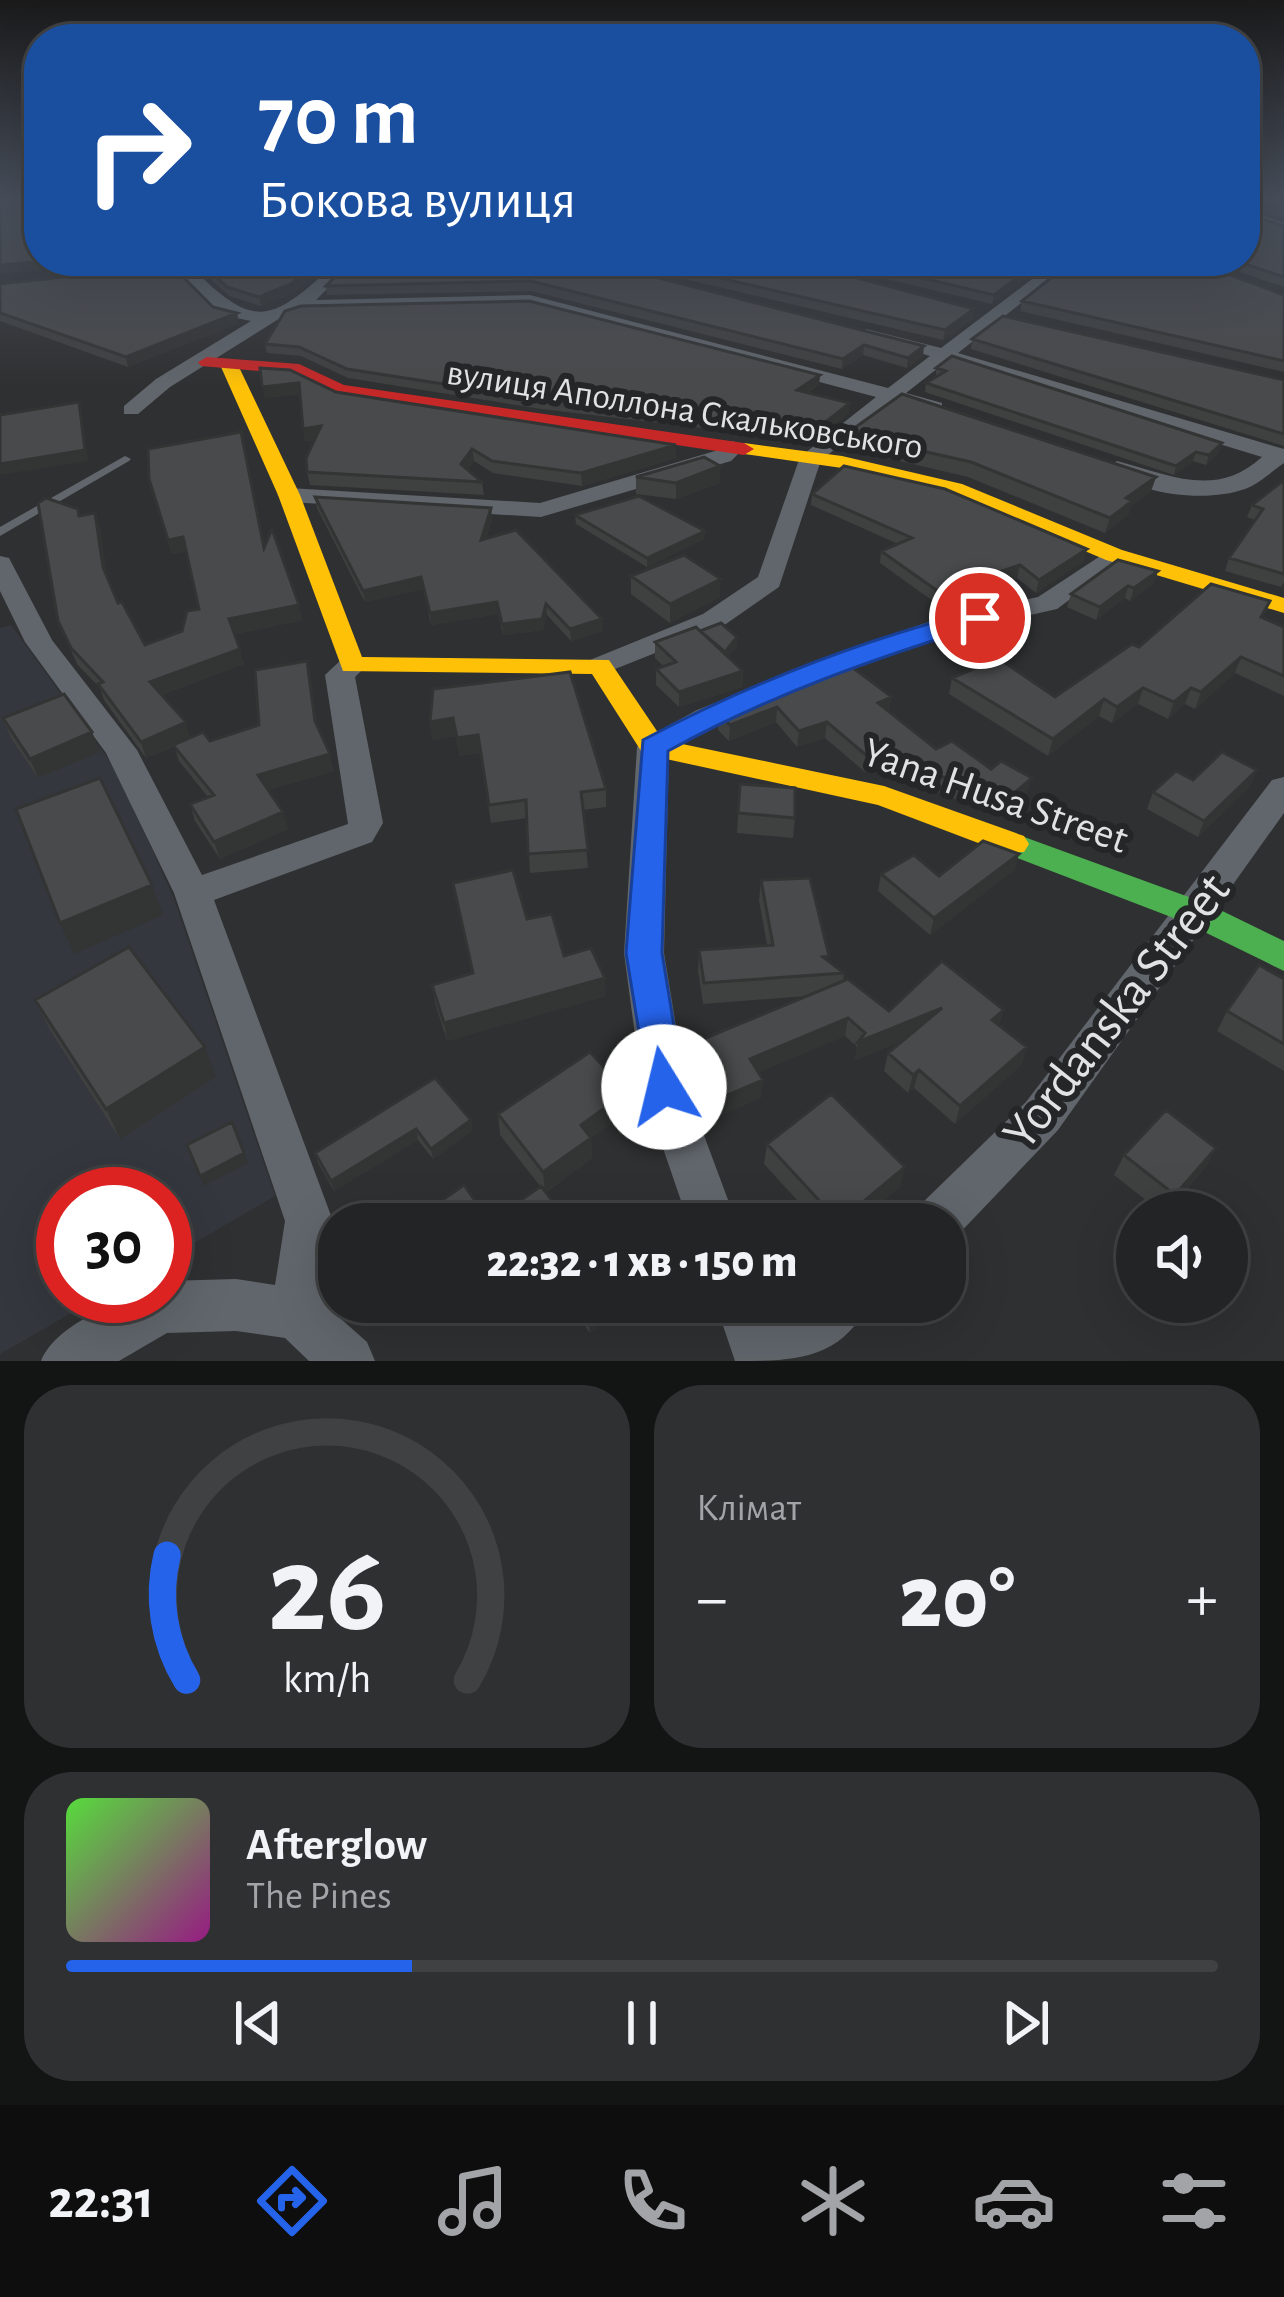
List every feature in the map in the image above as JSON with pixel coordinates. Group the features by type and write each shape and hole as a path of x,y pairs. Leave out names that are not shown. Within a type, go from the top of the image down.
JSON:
{"street":[{"path":"186,276 224,310 266,319"},
{"path":"131,410 163,383 217,364 266,319 301,304 331,276"},
{"path":"193,893 360,833 366,823 340,674 352,665 600,666 713,620 770,581 811,457 1045,276"},
{"path":"301,304 530,300 891,392 958,415"},
{"path":"855,328 944,351 1280,456"},
{"path":"217,364 289,495 352,665"},
{"name":"вулиця Аполлона Скальковського","path":"217,364 299,369 339,390 540,424 811,457 955,488 1114,555 1284,607"},
{"path":"289,495 541,510 723,456 733,448"},
{"path":"1090,459 1191,493 1258,476 1280,456"},
{"path":"653,747 708,717 865,653 947,626 1047,604 1114,555"},
{"path":"0,564 39,642 121,750 193,893 309,1221 297,1314"},
{"path":"600,666 653,747 644,953 664,1087 705,1203"},
{"name":"Yana Husa Street","path":"653,747 884,796 1196,914 1284,957"},
{"name":"Yordanska Street","path":"956,1203 1042,1116 1196,914 1284,788"},
{"path":"68,1361 161,1307 236,1305 297,1314 348,1361"},
{"path":"750,1323 765,1361 815,1323"}],"lane":[{"path":"0,532 125,459"}],"shaded area":[{"path":"11,625 117,771 174,899 275,1196 192,1244 192,1167 36,1167 36,1323 54,1323 0,1354 0,628"}],"building":[{"path":"0,260 24,260 24,263 0,265"},
{"path":"1260,260 1284,260 1284,277 1260,269"},
{"path":"72,276 182,276 213,307 237,313 126,357 0,313 0,284"},
{"path":"215,276 301,276 259,297 227,287"},
{"path":"336,276 651,276 924,346 908,358 864,345 843,359 531,281 326,286"},
{"path":"711,276 850,276 974,309 945,330"},
{"path":"913,276 1019,276 994,295"},
{"path":"1053,276 1233,276 1284,295 1284,361 1022,301"},
{"path":"529,301 820,375 797,390 850,403 814,431 766,419 763,425 540,399 347,369 299,347 265,344 285,311 301,306"},
{"path":"1003,316 1284,380 1284,434 972,339"},
{"path":"952,356 1222,443 1209,455 1196,452 1176,466 926,383 946,371 936,368"},
{"path":"260,368 290,370 336,392 676,445 581,473 492,461 472,449 461,464 482,482 307,472 306,458 321,426 303,429 299,383 262,387"},
{"path":"902,394 1156,477 1126,498 1132,501 1110,518 971,462 846,434"},
{"path":"79,402 85,450 0,464 0,415"},
{"path":"241,432 264,548 272,529 299,605 229,619 240,649 150,682 186,722 141,742 98,684 103,682 71,648 58,621 38,503 46,498 78,509 79,516 95,513 103,567 118,603 122,602 145,645 182,631 187,611 199,609 183,537 168,540 149,479 148,449"},
{"path":"704,457 720,466 676,483 636,477"},
{"path":"844,466 945,489 1087,549 1039,580 1020,565 939,592 881,551 912,538 812,494"},
{"path":"1284,480 1284,574 1229,558 1263,509 1252,505"},
{"path":"639,496 705,531 647,558 575,515"},
{"path":"315,497 491,508 481,540 516,530 602,619 570,629 546,604 542,619 502,624 497,602 430,613 421,577 363,591"},
{"path":"684,555 721,579 670,604 631,576"},
{"path":"1118,560 1158,571 1100,607 1071,594"},
{"path":"1211,584 1270,601 1261,617 1284,627 1284,676 1241,657 1201,692 1191,688 1174,702 1143,688 1117,707 1104,699 1053,739 952,678 998,658 1055,697 1132,644 1139,647"},
{"path":"721,623 737,637 725,652 700,631"},
{"path":"696,627 743,671 679,692 656,669 676,662 655,642"},
{"path":"307,661 315,721 330,754 258,775 283,812 214,842 190,804 214,795 173,745 203,732 210,741 259,725 255,670"},
{"path":"845,662 892,697 878,703 936,749 952,741 991,769 1001,761 1032,778 1006,800 915,767 893,750 867,756 827,722 799,731 777,707 730,725 719,714"},
{"path":"570,672 606,789 581,792 588,850 528,854 526,800 489,805 478,735 457,738 453,718 430,722 433,689"},
{"path":"64,694 92,732 30,759 3,718"},
{"path":"1222,752 1257,770 1204,821 1153,792 1176,771 1193,780"},
{"path":"100,778 152,885 60,923 16,809"},
{"path":"740,784 795,788 795,818 738,813"},
{"path":"983,841 1019,854 934,918 881,874 914,855 939,876"},
{"path":"513,870 527,919 552,914 564,956 591,948 605,978 444,1023 432,985 473,973 453,883"},
{"path":"810,878 829,956 823,957 844,973 704,983 699,950 773,945 761,880"},
{"path":"129,947 205,1047 106,1109 35,1000"},
{"path":"942,961 1004,1010 992,1020 1027,1047 960,1106 919,1070 913,1075 888,1053 942,1008 858,1042 865,1033 848,1018 750,1059 763,1080 721,1098 708,1075 715,1072 696,1042 848,979 889,1011"},
{"path":"1259,965 1284,979 1284,1044 1227,1011"},
{"path":"590,1052 627,1092 581,1125 591,1138 543,1172 498,1114"},
{"path":"435,1078 471,1120 431,1149 416,1129 331,1181 315,1153"},
{"path":"831,1094 905,1167 862,1203 821,1203 767,1144"},
{"path":"1166,1110 1216,1148 1178,1191 1170,1191 1124,1155"},
{"path":"232,1122 244,1153 200,1176 187,1145"},
{"path":"464,1185 477,1203 438,1203"},
{"path":"541,1186 554,1203 517,1203"}],"traffic: fast":[{"path":"1013,844 1196,913 1284,957"}],"traffic: slow":[{"path":"230,367 289,495 352,665 600,666 653,747 884,796 1013,844"},
{"path":"744,449 842,462 955,488 1114,555 1284,606"}],"traffic: jam":[{"path":"207,362 299,369 339,390 744,449"}],"route":[{"path":"664,1087 644,953 653,747 708,717 865,653 980,618"}]}
